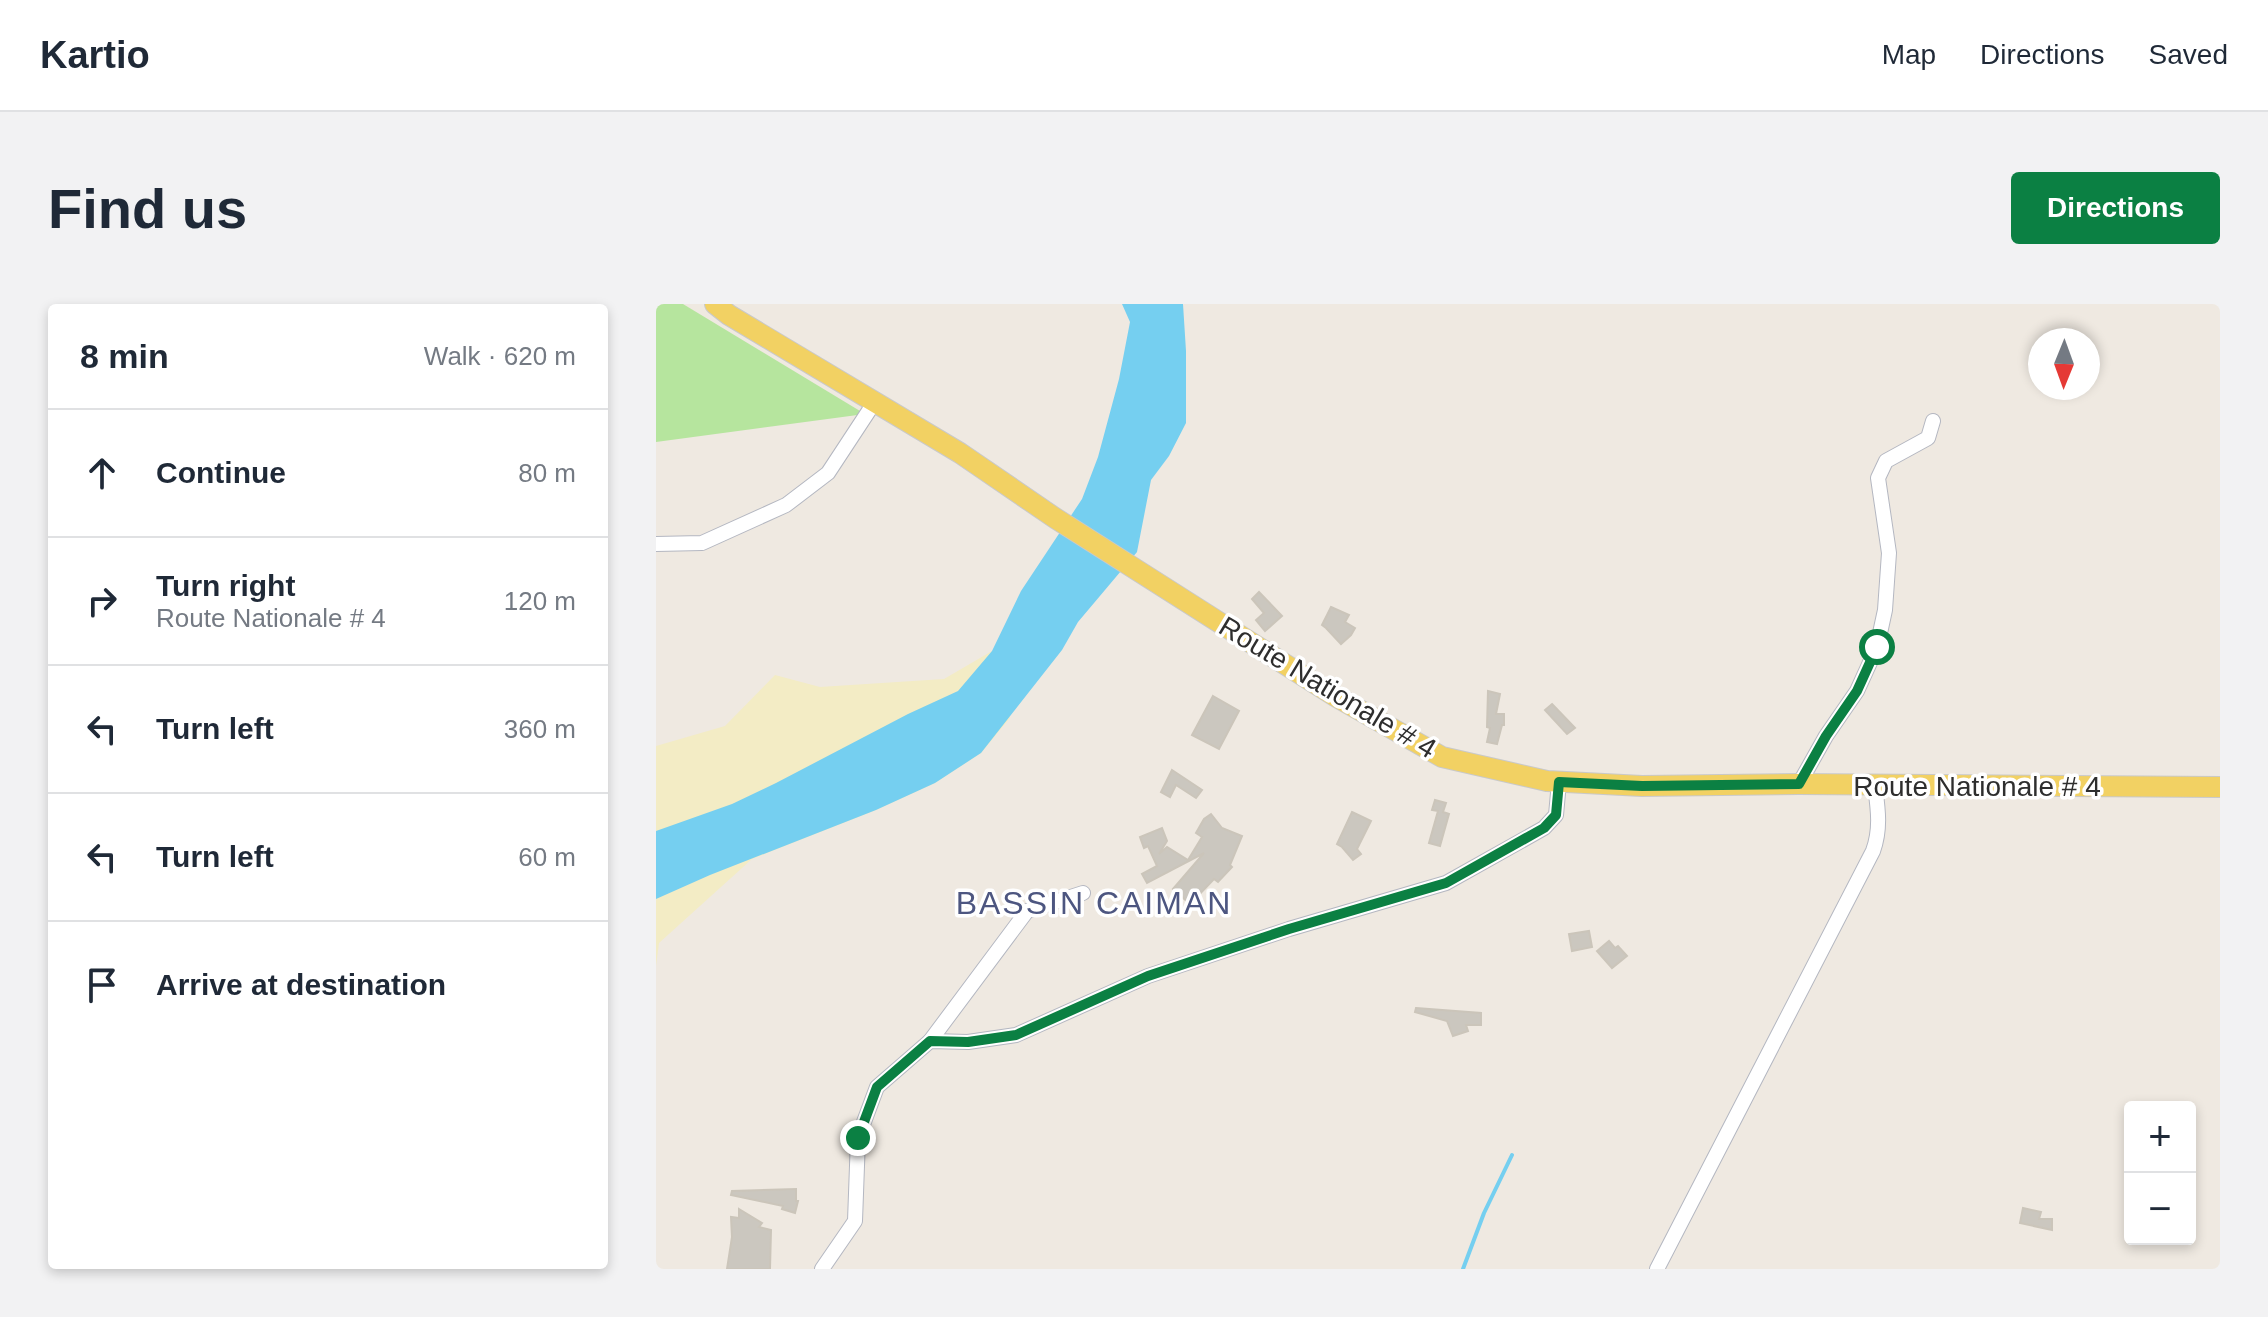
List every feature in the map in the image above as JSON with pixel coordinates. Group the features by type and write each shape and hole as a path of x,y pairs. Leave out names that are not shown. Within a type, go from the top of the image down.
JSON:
{"main road":[{"name":"Route Nationale # 4","path":"715,304 960,453 1055,518 1335,696 1442,757 1547,781 1642,786 2220,787"}],"street":[{"path":"656,544 702,543 786,505 828,473 874,403"},
{"path":"1799,784 1826,736 1857,691 1877,647 1885,610 1889,553 1878,478 1886,461 1928,438 1933,421"},
{"path":"930,1041 968,1042 1016,1035 1148,976 1289,929 1446,883 1544,828 1556,815 1559,782"},
{"path":"1657,1269 1873,851 1880,825 1875,786"},
{"path":"822,1269 855,1221 858,1138 877,1087 930,1041 1027,911 1083,893"}],"green space":[{"path":"656,304 683,304 865,414 656,442"}],"sand":[{"path":"992,651 1010,718 981,753 935,783 752,859 659,943 656,966 656,746 725,726 775,675 820,687 944,679"}],"water":[{"path":"1122,304 1183,304 1186,423 1169,456 1151,480 1137,552 1078,622 1062,650 981,753 935,783 656,899 656,831 732,804 958,691 992,651 1021,591 1082,499 1098,457 1119,379 1130,322"}],"building":[{"path":"1259,592 1282,616 1265,631 1256,620 1264,613 1252,599"},
{"path":"1331,607 1349,615 1345,622 1355,628 1341,644 1322,625"},
{"path":"1488,691 1500,694 1496,714 1504,714 1504,725 1497,744 1487,742 1490,728 1487,727"},
{"path":"1213,696 1239,711 1219,749 1192,735"},
{"path":"1552,704 1575,728 1567,734 1545,710"},
{"path":"1172,770 1202,790 1196,798 1176,785 1170,797 1161,792"},
{"path":"1435,800 1446,803 1443,812 1449,814 1440,846 1429,843 1438,811 1432,810"},
{"path":"1352,812 1371,821 1357,849 1361,854 1353,860 1337,844"},
{"path":"1211,814 1222,828 1242,836 1230,865 1232,867 1218,882 1214,879 1190,904 1173,889 1204,853 1147,883 1142,874 1157,866 1140,837 1162,828 1167,841 1159,854 1167,847 1188,860 1202,837 1196,833"},
{"path":"1589,931 1592,947 1572,951 1569,934"},
{"path":"1609,941 1627,956 1612,968 1597,951"},
{"path":"1416,1008 1481,1013 1481,1025 1466,1025 1468,1031 1453,1036 1447,1021 1415,1012"},
{"path":"796,1189 798,1201 795,1213 782,1209 783,1206 731,1195 732,1191"},
{"path":"2023,1208 2041,1212 2039,1219 2052,1219 2052,1230 2020,1223"},
{"path":"739,1209 762,1223 759,1227 771,1230 770,1269 727,1269 732,1237 731,1217 739,1218"}],"waterway":[{"path":"1463,1269 1484,1213 1512,1155"}],"district":[{"name":"BASSIN CAIMAN","path":"1094,903"}],"route":[{"path":"858,1138 877,1087 930,1041 968,1042 1016,1035 1148,976 1289,929 1446,883 1544,828 1556,815 1559,782 1642,786 1799,784 1826,736 1857,691 1877,647"}]}
